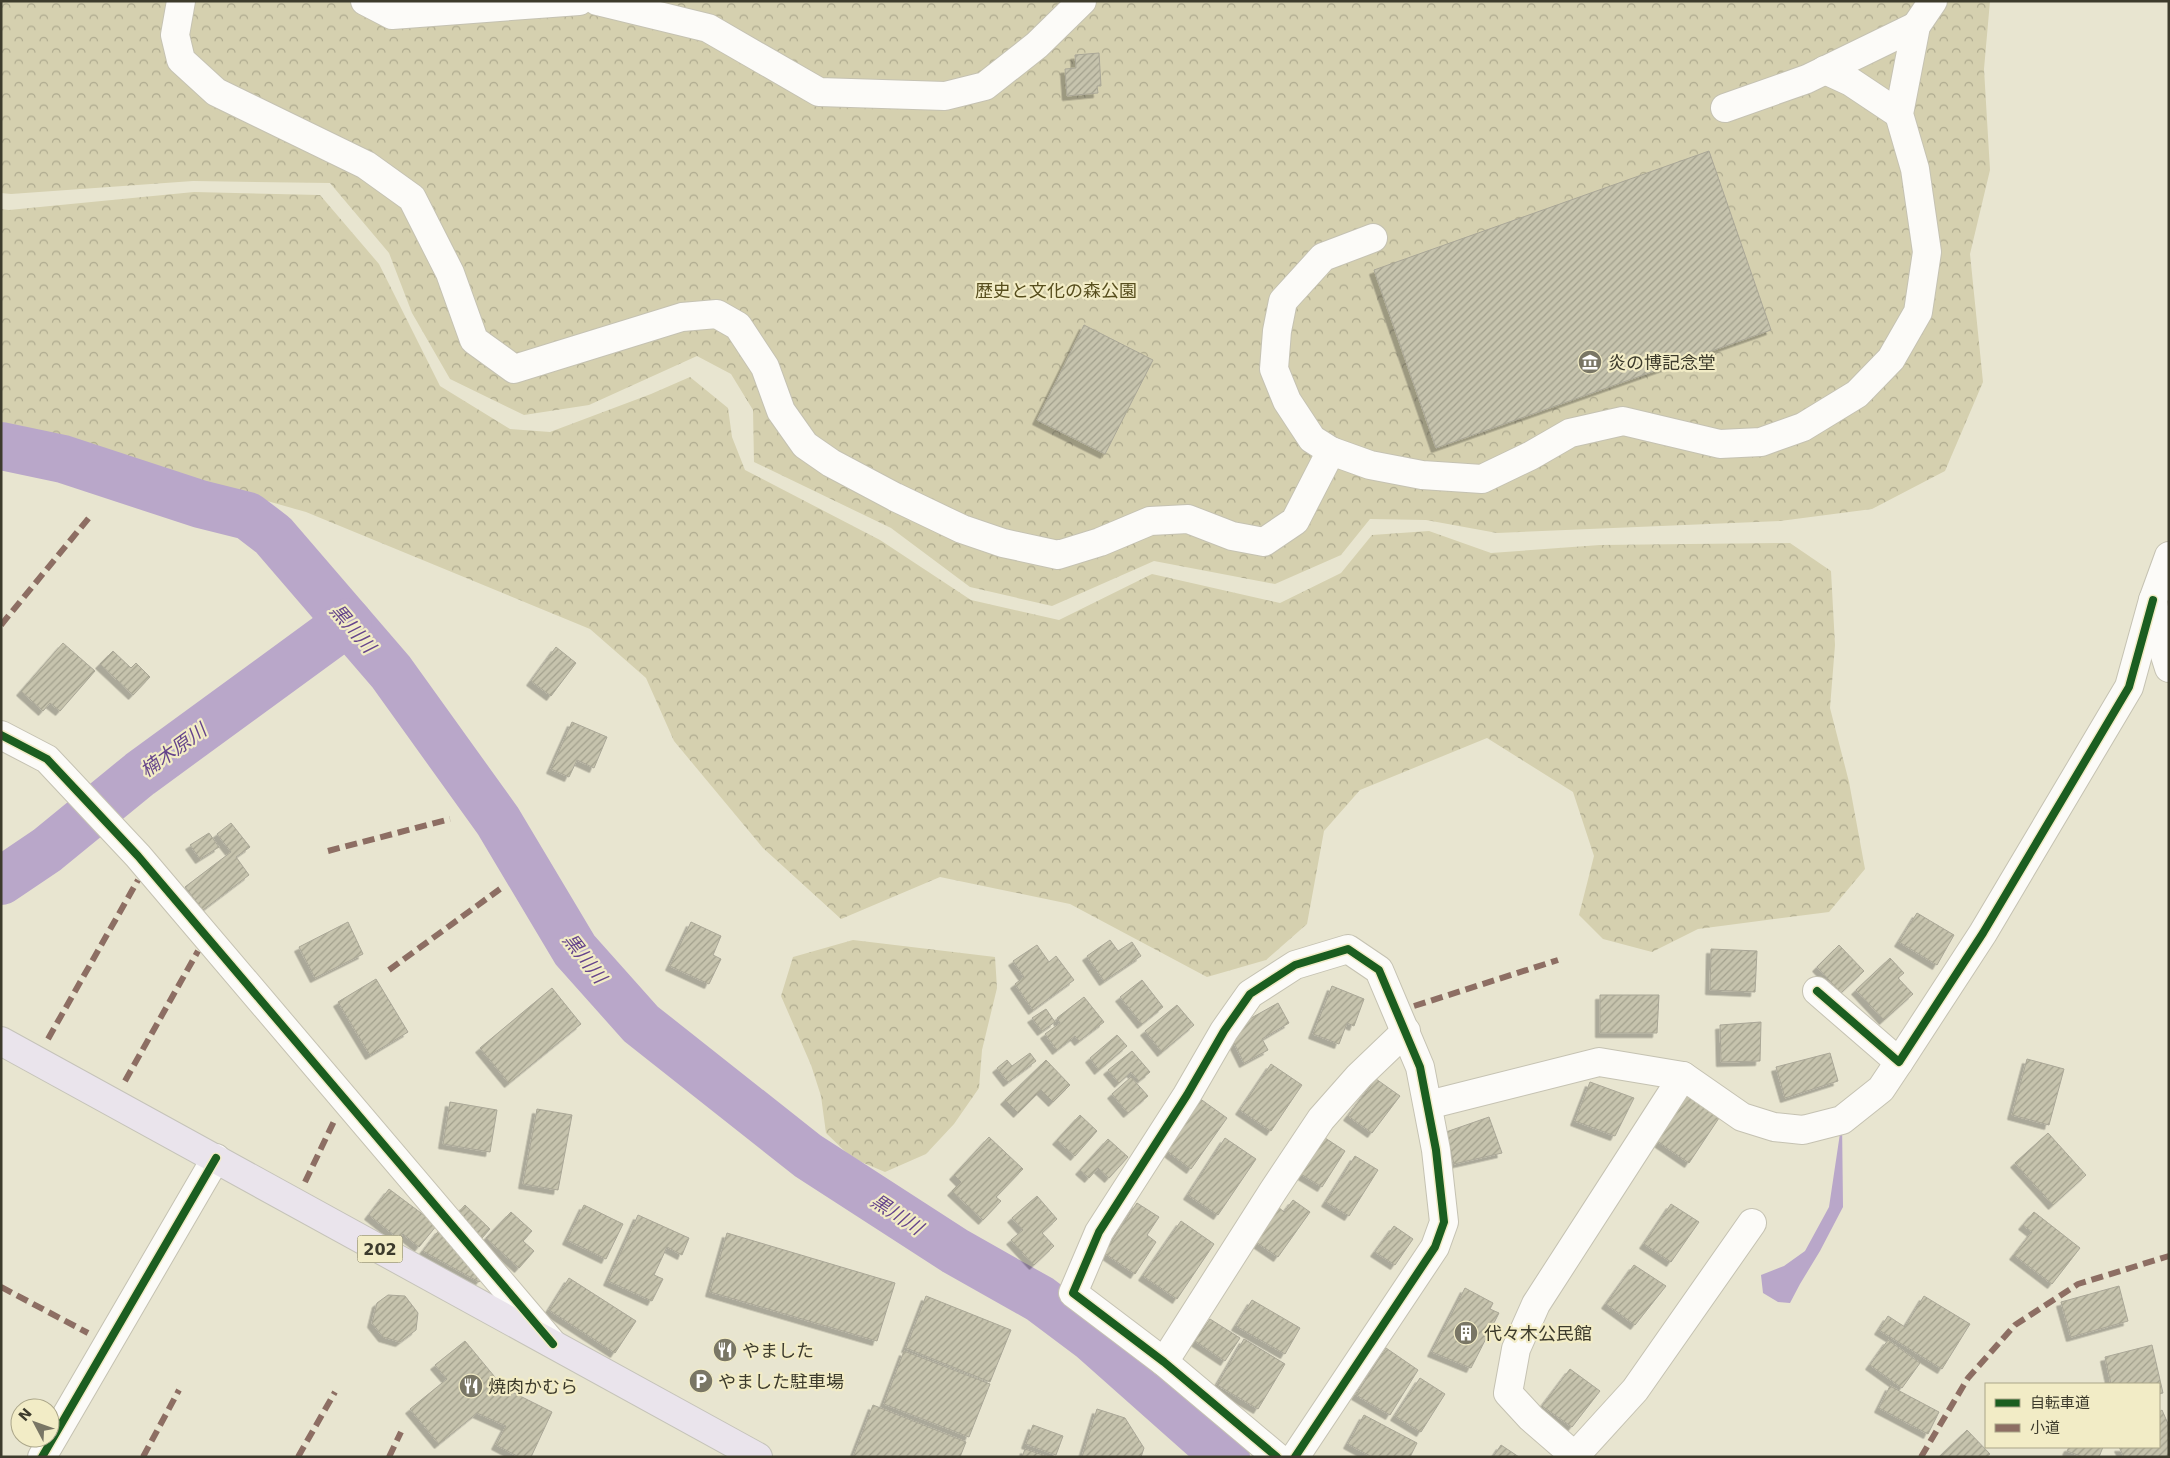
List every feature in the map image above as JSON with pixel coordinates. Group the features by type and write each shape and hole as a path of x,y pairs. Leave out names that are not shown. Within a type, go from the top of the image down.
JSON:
{"highway":[{"name":"202","path":"1,1041 758,1457"}],"street":[{"path":"181,1 175,35 182,60 216,92 366,165 412,198 450,273 474,340 514,369 682,317 717,314 738,326 765,367 781,412 804,445 839,467 962,529 1004,543 1058,555 1100,542 1150,521 1188,519 1232,536 1264,542 1295,521 1331,451"},
{"path":"365,1 392,16 579,1"},
{"path":"597,1 708,28 819,92 945,96 985,86 1037,45 1082,1"},
{"path":"1373,238 1323,257 1284,301 1277,330 1274,369 1287,401 1312,438 1331,451 1370,465 1422,475 1482,479 1530,456 1570,433 1623,421 1720,444 1761,442 1803,427 1856,394 1891,359 1918,312 1927,252 1915,168 1898,114 1916,26 1933,1"},
{"path":"1724,108 1807,79 1916,26"},
{"path":"1825,70 1851,82 1898,114"},
{"path":"1428,1105 1599,1062 1683,1076 1742,1117 1774,1127 1803,1130 1842,1120 1881,1089 1899,1062 1983,933 2129,687 2153,600 2169,556"},
{"path":"2153,600 2158,630 2169,668"},
{"path":"1,735 47,759 138,856 553,1344"},
{"path":"1277,1457 1164,1362 1073,1293 1099,1232 1188,1095 1224,1031 1250,994 1295,965 1348,949 1379,970 1420,1067 1436,1150 1444,1222 1436,1247 1296,1457"},
{"path":"1817,991 1899,1062"},
{"path":"1164,1362 1273,1191 1322,1120 1359,1076 1406,1031"},
{"path":"1683,1076 1536,1304 1516,1349 1508,1393 1531,1418 1575,1456 1635,1390 1752,1223"},
{"path":"42,1457 216,1158"}],"green space":[{"name":"歴史と文化の森公園","path":"1,1 1990,1 1984,69 1990,170 1970,254 1983,382 1945,471 1872,509 1780,521 1497,533 1426,520 1370,519 1341,555 1275,584 1154,561 1052,606 970,587 891,528 754,462 753,410 731,374 697,356 589,405 524,415 450,379 412,313 389,253 330,183 193,181 11,194 1,193"},
{"path":"194,192 320,195 379,264 440,386 510,429 550,432 651,394 690,377 728,408 732,437 745,470 880,540 971,600 1059,620 1152,574 1280,603 1341,573 1372,535 1429,531 1491,553 1600,545 1790,543 1831,571 1835,645 1830,708 1849,782 1865,869 1829,912 1698,929 1652,952 1603,939 1579,915 1594,856 1573,792 1487,738 1360,790 1324,831 1307,924 1266,960 1207,977 1070,904 940,877 841,919 763,848 674,741 646,678 590,629 306,512 1,426 1,209 9,210"},
{"path":"853,940 995,957 997,988 982,1050 979,1088 954,1124 926,1154 885,1172 852,1158 826,1133 821,1096 811,1065 781,996 793,957"}],"shaded area":[{"path":"1842,1120 1843,1207 1790,1303 1778,1302 1763,1293 1761,1275 1784,1266 1805,1251 1829,1207"}],"building":[{"path":"1099,53 1101,86 1097,86 1098,93 1067,96 1065,69 1076,68 1075,55"},
{"path":"1709,151 1771,330 1436,448 1374,270"},
{"path":"1084,325 1153,360 1105,454 1037,420"},
{"path":"63,643 95,671 60,711 50,703 43,711 21,691"},
{"path":"556,647 576,663 551,696 531,681"},
{"path":"113,651 131,668 136,663 150,677 133,695 100,664"},
{"path":"572,722 607,737 594,768 577,760 569,777 551,769"},
{"path":"231,823 250,847 236,857 249,875 203,910 185,887 231,852 217,834"},
{"path":"209,833 219,847 200,859 190,845"},
{"path":"1917,913 1954,935 1937,965 1899,942"},
{"path":"348,922 363,954 315,978 299,947"},
{"path":"691,922 721,936 713,955 721,959 709,984 670,966"},
{"path":"1110,940 1118,951 1132,942 1141,956 1104,981 1087,956"},
{"path":"1037,945 1049,962 1056,956 1074,980 1033,1010 1015,984 1024,977 1013,961"},
{"path":"1839,945 1864,971 1841,993 1817,967"},
{"path":"1711,949 1757,951 1755,992 1710,990"},
{"path":"1890,958 1904,973 1898,978 1913,994 1884,1020 1856,990"},
{"path":"376,979 408,1032 370,1055 338,1002"},
{"path":"1142,980 1163,1007 1142,1024 1120,997"},
{"path":"1332,986 1364,999 1354,1026 1347,1023 1339,1044 1313,1034"},
{"path":"552,988 581,1024 509,1083 480,1048"},
{"path":"1600,995 1659,995 1657,1033 1600,1033"},
{"path":"1084,997 1104,1022 1079,1041 1075,1036 1057,1050 1045,1034 1060,1023 1057,1018"},
{"path":"1278,1003 1289,1023 1262,1039 1268,1050 1244,1063 1228,1031"},
{"path":"1177,1005 1194,1025 1162,1052 1145,1031"},
{"path":"1046,1009 1055,1022 1042,1031 1032,1018"},
{"path":"1761,1022 1760,1061 1721,1062 1720,1025"},
{"path":"1117,1035 1127,1046 1099,1070 1090,1058"},
{"path":"1132,1051 1150,1072 1139,1081 1131,1072 1119,1083 1108,1070"},
{"path":"1030,1053 1036,1061 1008,1082 997,1068 1007,1060 1012,1066"},
{"path":"1830,1053 1838,1081 1785,1098 1776,1067"},
{"path":"2027,1059 2064,1069 2049,1125 2012,1115"},
{"path":"1046,1060 1070,1085 1053,1102 1041,1090 1018,1113 1005,1100"},
{"path":"1271,1064 1302,1085 1271,1131 1240,1110"},
{"path":"1131,1077 1148,1096 1128,1113 1112,1094"},
{"path":"1376,1079 1400,1096 1372,1133 1348,1116"},
{"path":"1590,1082 1634,1098 1615,1136 1575,1121"},
{"path":"1683,1093 1719,1118 1689,1163 1654,1139"},
{"path":"1199,1098 1227,1118 1191,1169 1163,1148"},
{"path":"450,1102 497,1110 490,1152 443,1144"},
{"path":"537,1109 572,1115 558,1190 523,1184"},
{"path":"1080,1115 1097,1131 1075,1156 1057,1140"},
{"path":"1489,1117 1502,1153 1454,1164 1446,1132"},
{"path":"2048,1133 2086,1175 2053,1205 2015,1163"},
{"path":"1322,1136 1345,1151 1322,1187 1299,1173"},
{"path":"989,1137 1023,1169 996,1197 1001,1201 983,1220 952,1191 961,1182 954,1175"},
{"path":"1225,1138 1256,1159 1218,1215 1188,1195"},
{"path":"1108,1139 1128,1157 1109,1178 1098,1168 1089,1178 1080,1170"},
{"path":"1355,1156 1378,1170 1349,1216 1326,1202"},
{"path":"389,1189 437,1225 419,1247 403,1234 399,1239 369,1215"},
{"path":"1037,1196 1057,1219 1042,1233 1054,1246 1034,1265 1011,1240 1023,1230 1012,1218"},
{"path":"1293,1200 1310,1212 1278,1257 1253,1240 1277,1206 1284,1212"},
{"path":"1137,1203 1159,1217 1147,1235 1156,1242 1135,1274 1104,1253"},
{"path":"1671,1204 1699,1222 1671,1262 1644,1244"},
{"path":"465,1205 490,1229 481,1239 456,1215"},
{"path":"584,1205 623,1224 606,1259 567,1240"},
{"path":"511,1212 532,1231 523,1241 534,1251 519,1268 486,1238"},
{"path":"2034,1212 2080,1248 2052,1284 2014,1255 2032,1232 2023,1225"},
{"path":"638,1215 689,1238 682,1255 667,1247 654,1275 663,1279 652,1301 608,1281"},
{"path":"1181,1221 1214,1244 1177,1299 1143,1276"},
{"path":"1394,1226 1413,1239 1395,1265 1375,1252"},
{"path":"440,1229 487,1271 479,1282 423,1251"},
{"path":"727,1233 895,1283 877,1341 710,1292"},
{"path":"1634,1265 1666,1286 1635,1325 1606,1304"},
{"path":"569,1278 636,1321 615,1353 549,1310"},
{"path":"2119,1286 2128,1321 2071,1337 2061,1302"},
{"name":"代々木公民館","path":"1465,1288 1493,1303 1490,1309 1499,1313 1471,1368 1432,1352"},
{"path":"388,1295 405,1296 418,1313 416,1330 400,1342 383,1337 372,1323 377,1303"},
{"path":"926,1296 1011,1330 990,1382 906,1348"},
{"path":"1924,1296 1970,1324 1942,1369 1879,1330 1888,1316 1905,1327"},
{"path":"1252,1300 1300,1328 1285,1354 1236,1326"},
{"path":"1210,1319 1240,1338 1225,1361 1195,1341"},
{"path":"1244,1339 1285,1364 1258,1409 1217,1385"},
{"path":"1888,1340 1920,1363 1902,1388 1870,1365"},
{"path":"465,1341 504,1388 552,1412 531,1457 519,1457 496,1445 506,1426 477,1413 439,1444 410,1409 447,1379 435,1365"},
{"path":"2152,1345 2163,1393 2160,1394 2160,1383 2111,1383 2105,1357"},
{"path":"1386,1348 1418,1370 1390,1415 1356,1395"},
{"path":"904,1351 990,1384 969,1437 884,1404"},
{"path":"1570,1369 1600,1391 1572,1427 1542,1406"},
{"path":"1420,1378 1445,1394 1421,1432 1395,1416"},
{"path":"1890,1386 1939,1412 1928,1434 1879,1408"},
{"path":"873,1405 966,1442 960,1457 853,1457"},
{"path":"1097,1409 1125,1418 1144,1448 1141,1457 1082,1457"},
{"path":"2162,1410 2169,1426 2169,1457 2124,1457 2120,1448 2160,1448 2160,1411"},
{"path":"1364,1415 1417,1443 1410,1457 1372,1457 1348,1444"},
{"path":"1033,1425 1063,1436 1056,1455 1026,1444"},
{"path":"1967,1430 1990,1454 1986,1457 1939,1457"},
{"path":"1501,1445 1519,1457 1493,1457"},
{"path":"2068,1448 2103,1448 2099,1457 2083,1457 2067,1451"},
{"path":"1025,1449 1049,1457 1022,1457"}],"waterway":[{"name":"黒川川","path":"1,446 63,459 200,504 248,516 273,535 391,672 498,821 575,950 641,1024 808,1156 955,1251 1040,1299 1092,1338 1226,1457"},
{"name":"楠木原川","path":"1,881 47,850 140,774 348,622"}],"marked path":[{"path":"1,625 92,514"},
{"path":"328,851 450,819"},
{"path":"48,1039 138,880"},
{"path":"389,970 500,889"},
{"path":"125,1081 198,951"},
{"path":"1414,1006 1558,960"},
{"path":"305,1182 336,1117"},
{"path":"1921,1457 1968,1378 2015,1325 2078,1284 2169,1256"},
{"path":"1,1287 88,1333"},
{"path":"143,1457 179,1390"},
{"path":"298,1457 335,1392"},
{"path":"389,1457 401,1432"}],"cycle path":[{"path":"1817,991 1899,1062 1983,933 2129,687 2153,600"},
{"path":"1,735 47,759 138,856 553,1344"},
{"path":"1277,1457 1164,1362 1073,1293 1099,1232 1187,1095 1224,1031 1250,994 1295,965 1348,949 1379,970 1420,1067 1436,1150 1444,1222 1435,1247 1295,1457"},
{"path":"42,1457 216,1158"}],"place":[{"name":"炎の博記念堂","path":"1590,362"},
{"name":"代々木公民館","path":"1466,1333"},
{"name":"やました","path":"725,1350"},
{"name":"やました駐車場","path":"701,1381"},
{"name":"焼肉かむら","path":"471,1386"}]}
